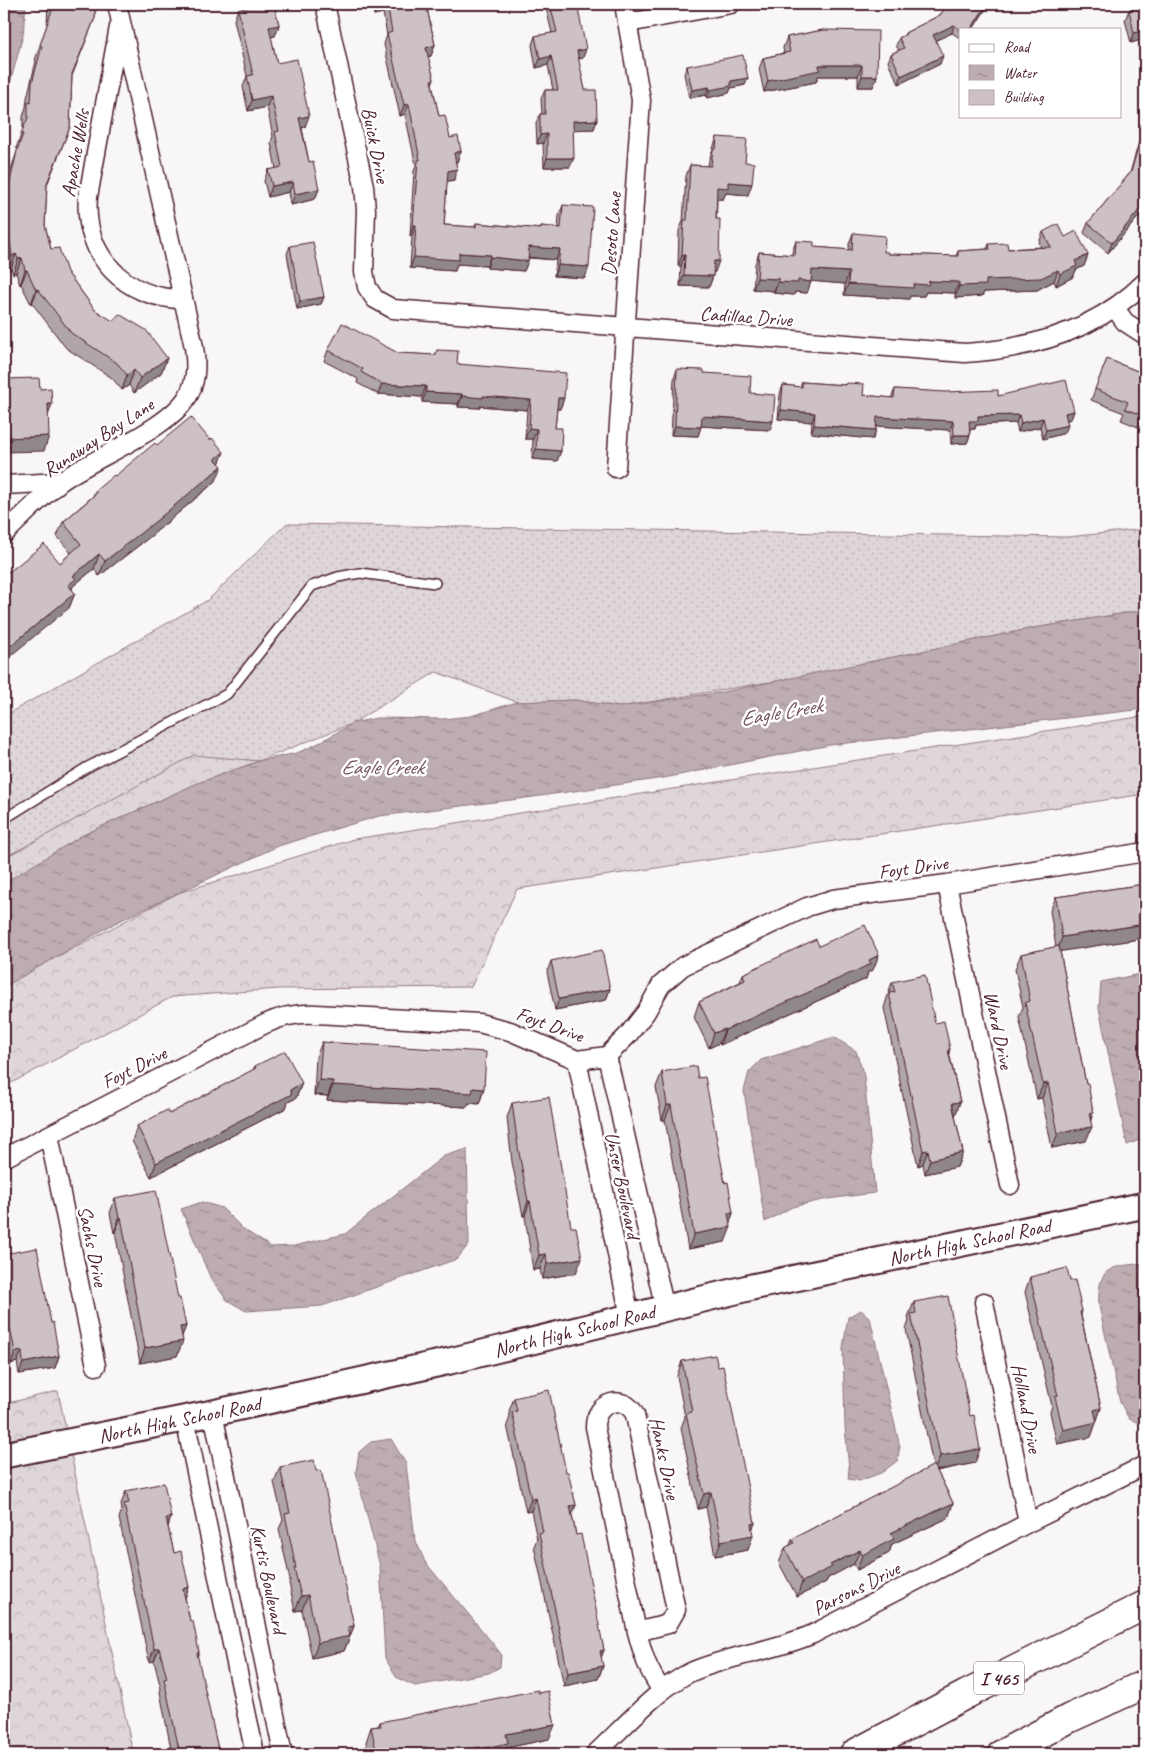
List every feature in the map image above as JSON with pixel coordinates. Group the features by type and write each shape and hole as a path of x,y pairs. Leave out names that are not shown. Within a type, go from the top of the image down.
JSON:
{"highway":[{"name":"I 465","path":"854,1754 967,1694 1145,1605"},
{"path":"1002,1754 1070,1718 1145,1684"}],"street":[{"name":"Buick Drive","path":"325,4 364,186 366,210 364,272 367,287 371,294"},
{"name":"Desoto Lane","path":"616,468 641,100 624,4"},
{"path":"628,23 732,4"},
{"name":"Apache Wells","path":"119,12 88,197 87,216 91,233 101,257 112,270 126,282 141,291 156,297 183,299"},
{"name":"Apache Wells","path":"119,12 196,360 190,393"},
{"name":"Cadillac Drive","path":"371,294 381,304 393,309 964,353 1017,347 1051,338 1083,325 1115,308 1145,282"},
{"path":"1115,308 1125,322 1145,335"},
{"name":"Runaway Bay Lane","path":"4,534 60,482 155,427 176,411 190,393"},
{"path":"4,485 60,482"},
{"name":"Foyt Drive","path":"4,1158 266,1024 290,1015 316,1014 479,1023 510,1031 577,1060 607,1056 628,1035 646,1012 661,985 682,966 819,902 947,884 1145,852"},
{"name":"Ward Drive","path":"947,884 1010,1185"},
{"name":"Unser Boulevard","path":"607,1056 665,1309"},
{"name":"Unser Boulevard","path":"577,1060 630,1317"},
{"name":"Sachs Drive","path":"49,1135 96,1366"},
{"name":"North High School Road","path":"4,1455 185,1419 450,1361 752,1287 1145,1205"},
{"name":"Holland Drive","path":"984,1302 1028,1522"},
{"name":"Hanks Drive","path":"638,1632 668,1624 676,1610 635,1415 629,1407 620,1403 608,1404 599,1410 595,1419 595,1427 638,1632 647,1666 662,1691"},
{"name":"Kurtis Boulevard","path":"213,1413 284,1754"},
{"path":"185,1419 255,1754"},
{"name":"Parsons Drive","path":"595,1754 662,1691 682,1677 702,1668 788,1644 813,1634 1028,1522 1145,1466"},
{"path":"216,1567 244,1562"},
{"path":"246,1712 274,1706"}],"lane":[{"path":"4,819 86,768 227,694 312,586 338,577 360,573 435,582"}],"green space":[{"path":"286,524 1067,537 1145,529 1145,612 1132,612 1034,628 788,679 619,707 575,700 517,702 436,672 353,723 259,761 194,756 4,858 4,716 208,600"},
{"path":"1145,716 1145,794 517,889 471,987 278,989 172,997 4,1087 4,985 178,893 354,839"},
{"path":"194,755 259,761 198,783 83,835 4,884 4,858"},
{"path":"58,1391 133,1754 4,1754 4,1404"}],"water":[{"path":"4,4 26,4 23,35 4,106"},
{"name":"Eagle Creek","path":"1132,612 1145,612 1145,709 830,745 664,778 519,799 379,816 278,846 115,923 4,987 4,883 83,835 198,783 259,761 297,753 317,744 353,723 377,718 443,719 471,716 517,702 575,700 619,707 723,692 1034,628"},
{"path":"1145,973 1145,1138 1127,1145 1099,1008 1101,982"},
{"path":"834,1037 856,1051 864,1076 875,1193 827,1199 792,1207 765,1222 744,1091 749,1072 761,1060"},
{"path":"467,1149 469,1244 457,1259 322,1306 246,1311 227,1300 211,1279 181,1209 202,1202 222,1208 243,1229 271,1247 294,1246 345,1234 444,1156"},
{"path":"1145,1263 1145,1422 1140,1423 1129,1419 1120,1402 1099,1306 1099,1293 1104,1275 1108,1271 1123,1266"},
{"path":"861,1310 870,1318 900,1447 897,1461 881,1473 859,1481 848,1479 843,1348 848,1317"},
{"path":"391,1439 406,1464 415,1539 425,1562 501,1654 500,1667 489,1673 415,1686 397,1678 385,1658 380,1566 356,1472 359,1452 371,1442"}],"building":[{"path":"53,4 95,4 95,18 72,74 70,127 47,183 45,225 51,249 59,248 67,272 95,310 113,321 119,314 146,330 167,358 140,378 134,370 127,375 117,363 71,333 38,289 36,290 27,270 25,270 22,258 18,259 16,254 12,256 6,211 7,195 23,134 21,133 28,118 28,102 31,103 32,83 42,46 40,45"},
{"path":"251,4 274,4 279,25 269,27 277,63 297,59 309,116 299,118 309,162 313,161 319,189 295,194 293,182 272,186 268,170 282,167 275,132 279,131 271,96 252,100 247,76 253,75 238,9 252,6"},
{"path":"387,4 426,4 435,45 426,48 434,79 431,80 439,116 445,115 450,138 458,136 461,151 454,153 457,169 448,171 444,225 476,227 476,223 541,229 541,226 561,228 563,205 593,207 589,267 558,265 560,249 529,247 528,261 490,257 491,255 459,253 459,260 414,257 416,225 413,225 418,160 420,160 409,104 404,105 387,34 392,32"},
{"path":"550,4 577,4 586,49 577,51 585,90 596,90 597,120 573,121 574,158 547,158 547,134 540,135 540,114 545,114 545,90 558,90 551,56 540,59 535,36 557,32"},
{"path":"948,4 987,4 972,28 959,28 954,25 933,35 943,56 901,76 891,54 904,48 899,38 940,15"},
{"path":"1136,4 1145,4 1145,30 1134,33 1129,10 1137,8"},
{"path":"823,30 878,31 877,76 862,76 862,65 819,65 820,70 768,81 763,58 790,52 787,37"},
{"path":"743,55 748,78 731,81 731,86 710,90 709,87 692,90 687,66"},
{"path":"1145,122 1145,203 1112,243 1088,223 1131,172"},
{"path":"717,137 747,139 745,162 754,163 752,184 728,182 728,188 717,187 716,219 720,219 719,261 714,261 713,276 684,275 685,255 682,255 684,220 687,220 690,165 711,166"},
{"path":"1058,224 1065,237 1076,231 1088,255 1075,261 1077,266 1060,274 1058,270 1041,278 986,280 986,285 959,286 959,282 929,281 928,285 914,284 913,288 848,284 849,272 812,270 811,282 798,280 798,283 778,282 779,279 757,278 759,252 795,255 796,241 814,242 814,247 852,250 853,233 885,236 884,252 888,252 888,254 958,256 958,251 990,249 989,244 1007,243 1008,249 1051,247 1043,232"},
{"path":"313,242 324,297 300,301 290,246"},
{"path":"342,323 398,353 436,355 437,350 458,351 457,364 566,373 564,398 558,398 555,428 562,428 561,451 536,449 537,429 529,428 531,400 483,396 483,398 462,396 462,394 426,392 426,386 382,384 361,372 363,369 328,350"},
{"path":"1107,359 1145,374 1145,407 1142,415 1125,409 1128,402 1095,389"},
{"path":"677,369 704,370 704,373 751,376 750,393 775,395 773,421 702,416 701,427 675,426"},
{"path":"39,378 40,389 51,388 52,404 48,404 49,436 5,438 4,440 4,379"},
{"path":"1066,380 1074,411 1065,413 1068,425 1046,430 1043,418 1021,423 1019,415 978,416 978,421 969,421 970,435 954,435 953,421 877,417 876,430 814,425 815,413 781,410 783,385 802,387 802,382 845,385 846,383 864,384 863,395 894,398 895,389 945,392 998,390 998,396"},
{"path":"191,417 210,440 212,438 224,452 215,459 222,466 105,561 99,554 73,576 76,579 68,585 75,593 4,651 4,572 7,570 9,572 44,544 60,563 81,544 63,522 97,493 95,491 114,475 155,443 157,445"},
{"path":"1145,884 1145,924 1062,937 1056,897"},
{"path":"865,925 879,955 869,960 871,964 725,1030 714,1033 699,1002 745,980 743,974 816,939 819,946"},
{"path":"1059,946 1093,1112 1089,1113 1092,1127 1058,1133 1048,1083 1043,1084 1025,1003 1030,1001 1021,954"},
{"path":"602,950 610,989 559,999 551,961"},
{"path":"925,975 935,1023 944,1021 950,1049 948,1050 960,1102 952,1103 963,1152 930,1160 928,1150 923,1151 889,993 895,992 892,982"},
{"path":"322,1042 486,1052 484,1089 473,1088 472,1093 333,1085 333,1081 319,1080"},
{"path":"285,1051 302,1083 290,1090 292,1094 156,1163 137,1126 167,1110 169,1114"},
{"path":"696,1066 698,1078 705,1077 725,1183 728,1182 733,1213 728,1214 731,1227 694,1234 671,1105 667,1105 662,1072"},
{"path":"549,1097 571,1227 576,1227 582,1258 547,1264 546,1254 539,1255 518,1147 512,1103"},
{"path":"156,1190 178,1298 180,1298 186,1326 180,1327 183,1341 145,1348 121,1217 119,1218 115,1198"},
{"path":"37,1248 59,1356 23,1363 22,1351 15,1352 4,1298 4,1254"},
{"path":"1067,1268 1070,1281 1075,1280 1101,1408 1094,1410 1097,1422 1063,1430 1055,1397 1058,1396 1030,1277"},
{"path":"948,1296 970,1416 974,1415 980,1449 940,1456 911,1314 916,1313 914,1302"},
{"path":"715,1355 718,1367 723,1366 755,1523 751,1524 753,1535 721,1541 711,1492 704,1494 692,1442 686,1413 692,1412 682,1361"},
{"path":"549,1390 566,1472 568,1472 576,1505 570,1506 576,1535 581,1534 604,1650 600,1651 603,1666 568,1673 539,1533 543,1532 536,1498 531,1499 512,1412 517,1411 514,1398"},
{"path":"314,1460 316,1471 321,1470 354,1626 348,1627 350,1636 318,1643 308,1595 301,1596 294,1568 296,1568 285,1514 290,1513 280,1467"},
{"path":"934,1465 953,1503 891,1533 894,1539 862,1555 860,1550 802,1582 785,1548 794,1543 792,1539"},
{"path":"164,1483 171,1517 166,1518 174,1553 181,1551 189,1587 183,1589 190,1621 193,1621 199,1652 197,1653 219,1754 180,1754 164,1679 167,1678 159,1648 154,1649 124,1504 129,1503 126,1491"},
{"path":"538,1690 538,1693 548,1691 555,1725 506,1734 508,1743 480,1749 480,1747 446,1754 377,1754 371,1727 381,1726 380,1722"}]}
